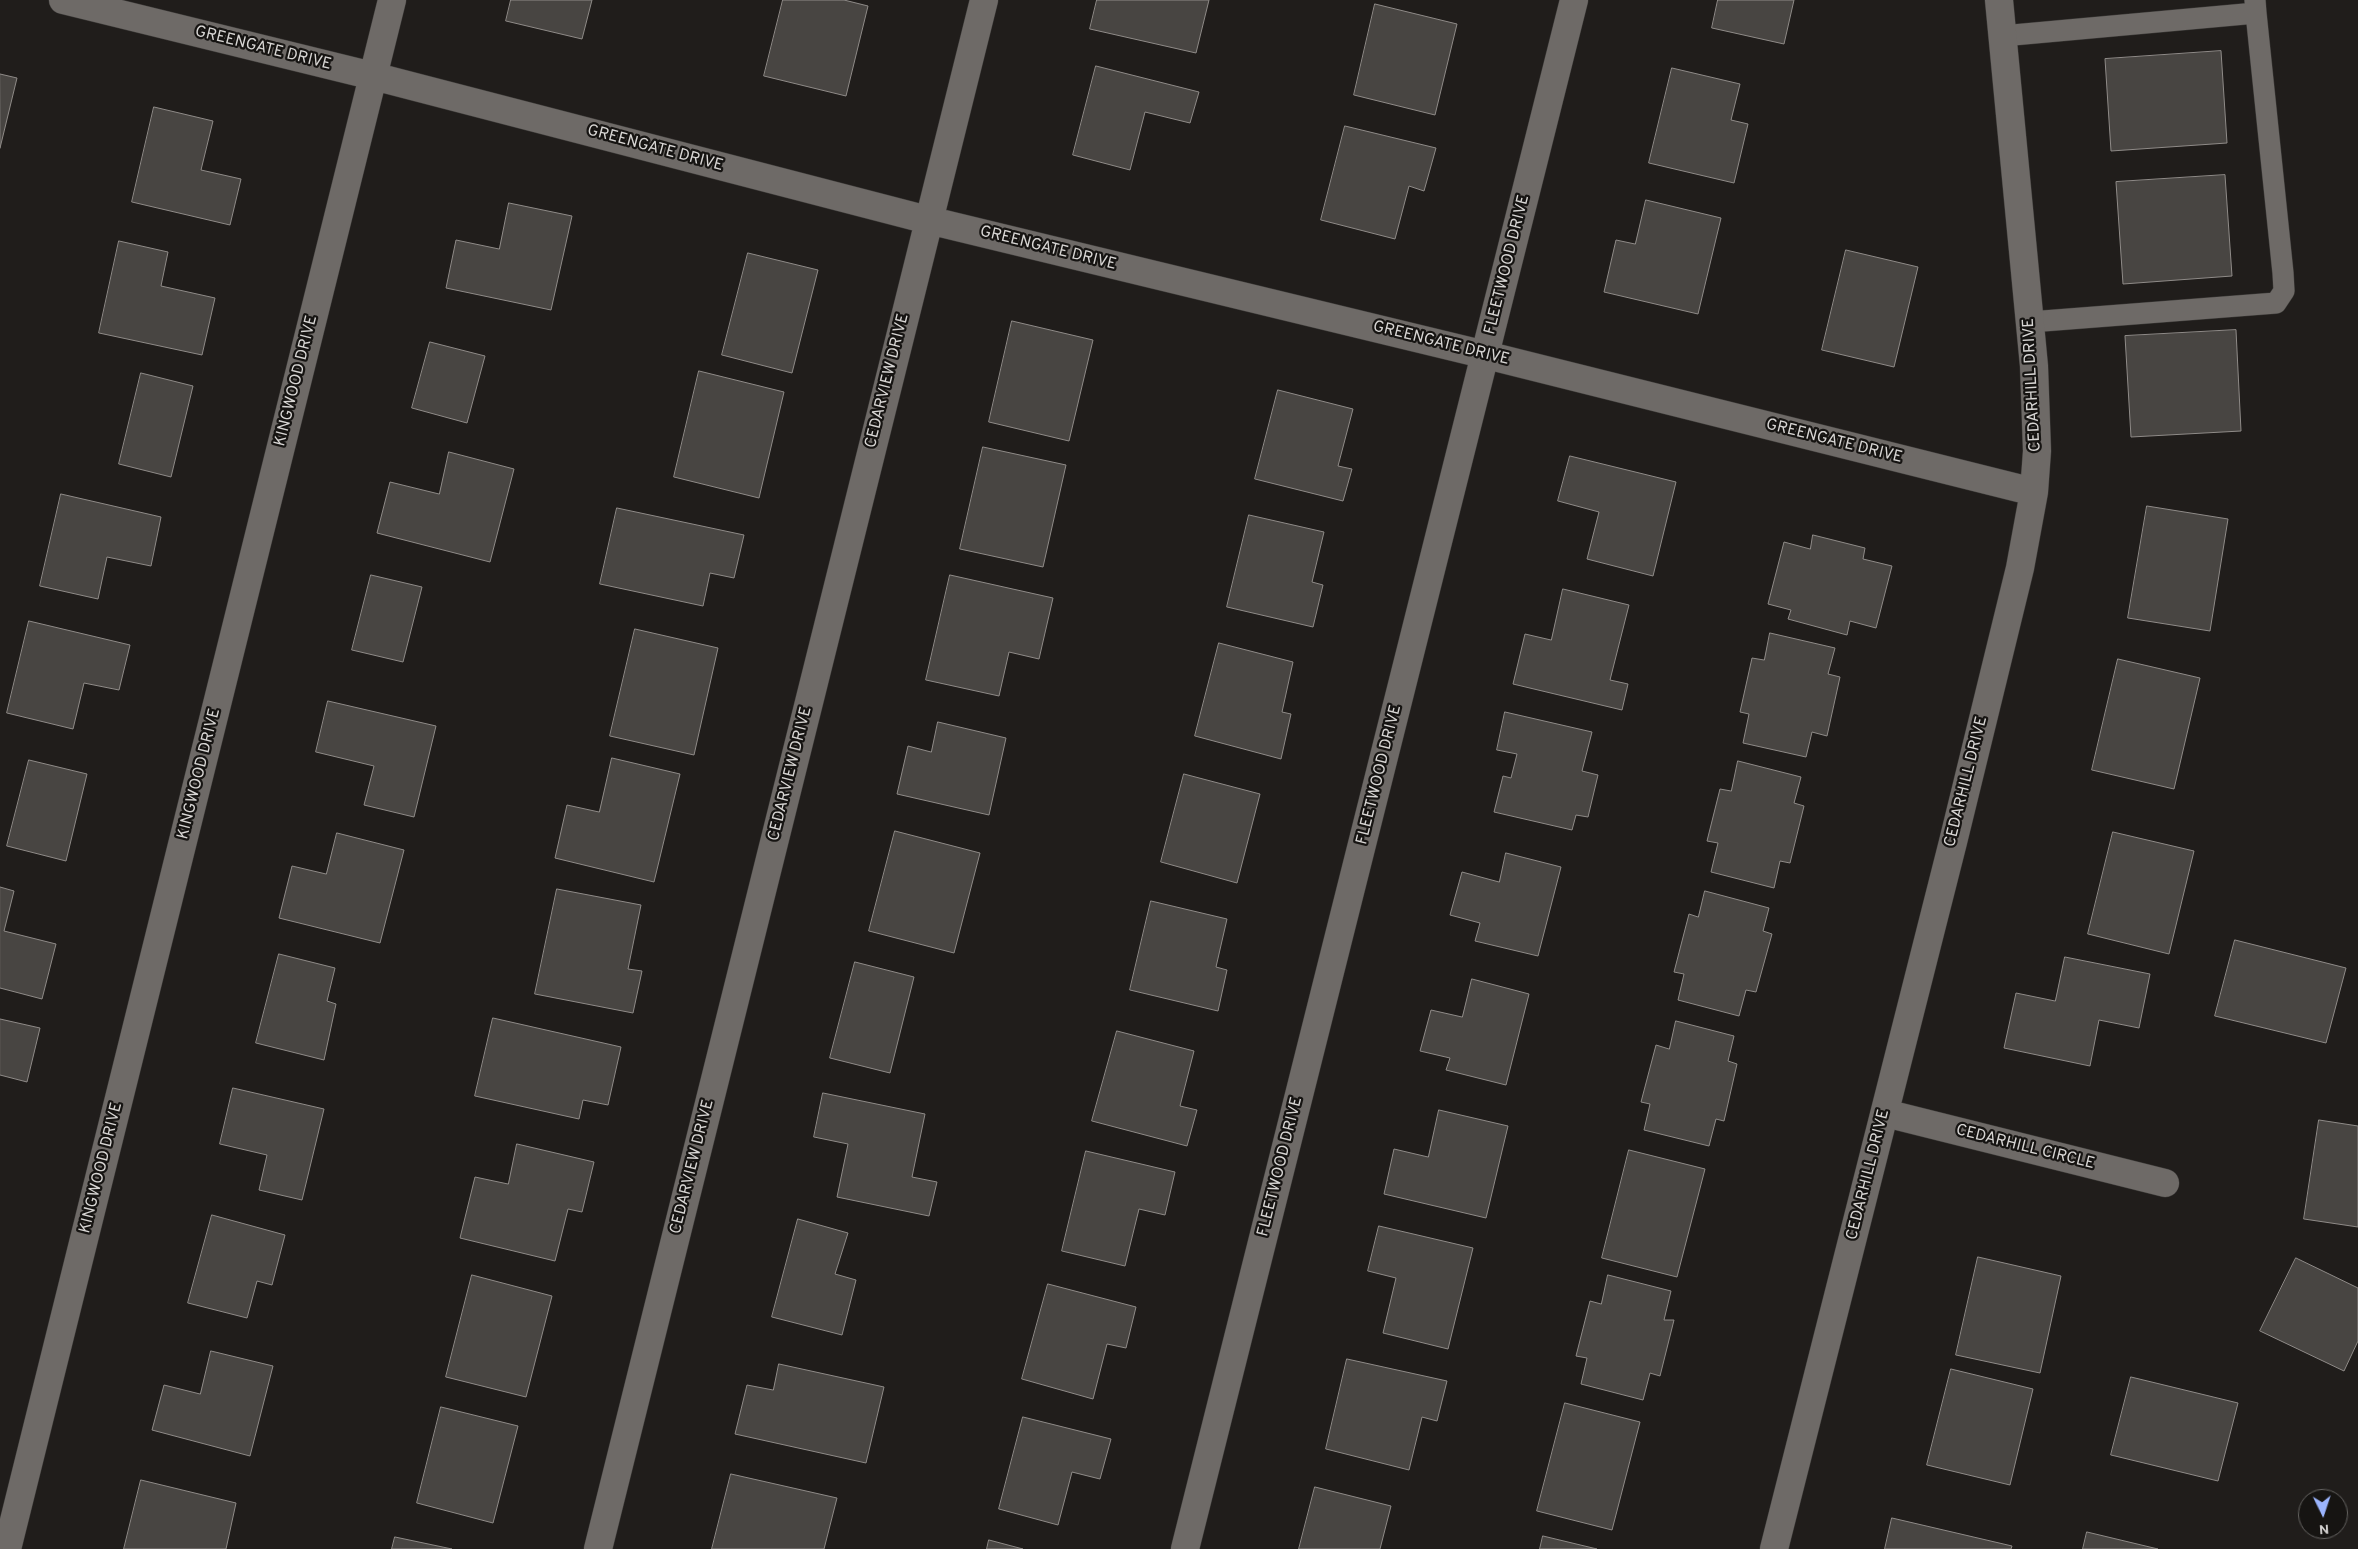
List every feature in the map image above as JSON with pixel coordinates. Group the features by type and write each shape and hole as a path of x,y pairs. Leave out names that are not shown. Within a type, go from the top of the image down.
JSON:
{"street":[{"name":"GREENGATE DRIVE","path":"63,0 373,76 928,220 1486,355 2034,492"},
{"name":"KINGWOOD DRIVE","path":"7,1549 392,0"},
{"name":"CEDARVIEW DRIVE","path":"598,1549 984,0"},
{"name":"FLEETWOOD DRIVE","path":"1185,1549 1574,0"},
{"name":"CEDARHILL DRIVE","path":"1774,1549 1885,1113 2017,577 2034,492 2037,451 2030,322 1998,0"},
{"name":"CEDARHILL CIRCLE","path":"1885,1113 2165,1183"}],"lane":[{"path":"2002,36 2255,6 2283,273 2284,291 2276,302 2030,322"}],"building":[{"path":"511,0 592,0 582,39 506,21"},
{"path":"783,0 844,0 868,6 846,96 764,76"},
{"path":"1097,0 1209,0 1196,53 1090,29"},
{"path":"1718,0 1794,0 1784,44 1712,28"},
{"path":"1375,4 1457,24 1435,115 1354,95"},
{"path":"2221,51 2227,143 2111,151 2105,59"},
{"path":"1096,66 1199,92 1190,123 1145,112 1130,170 1073,155"},
{"path":"1672,68 1740,84 1731,120 1748,124 1734,183 1649,163"},
{"path":"0,74 17,78 0,148"},
{"path":"154,107 213,121 201,170 241,179 230,225 132,202"},
{"path":"1345,126 1436,148 1424,191 1409,186 1395,239 1321,220"},
{"path":"2225,175 2232,276 2123,284 2116,182"},
{"path":"1646,200 1721,218 1698,314 1604,292 1616,240 1635,244"},
{"path":"509,203 572,216 551,310 446,288 456,240 499,249"},
{"path":"119,241 168,252 161,286 215,298 202,355 99,333"},
{"path":"1846,250 1918,267 1894,367 1822,350"},
{"path":"748,253 818,270 792,373 722,355"},
{"path":"1012,321 1093,340 1069,441 989,422"},
{"path":"2236,330 2241,431 2131,437 2125,336"},
{"path":"430,342 485,356 467,423 412,408"},
{"path":"699,371 784,392 759,498 674,477"},
{"path":"141,373 193,386 171,477 119,464"},
{"path":"1278,390 1353,409 1338,466 1352,469 1343,501 1255,479"},
{"path":"983,447 1066,465 1043,567 960,549"},
{"path":"449,452 514,469 490,562 377,533 390,482 439,494"},
{"path":"1570,456 1676,482 1653,576 1587,559 1599,512 1558,501"},
{"path":"61,494 161,517 151,566 107,557 98,599 40,586"},
{"path":"2147,506 2228,519 2210,631 2128,618"},
{"path":"617,508 744,535 734,578 710,573 703,606 600,584"},
{"path":"1249,515 1324,532 1312,582 1323,585 1313,627 1227,607"},
{"path":"1813,535 1865,548 1863,559 1892,566 1876,628 1850,621 1847,635 1788,619 1791,610 1768,604 1784,542 1810,549"},
{"path":"371,575 422,587 403,662 352,650"},
{"path":"950,575 1053,598 1039,659 1009,652 999,696 926,680"},
{"path":"1563,589 1629,605 1610,680 1628,684 1622,710 1513,684 1525,634 1551,640"},
{"path":"29,621 130,645 119,690 84,683 73,729 7,713"},
{"path":"635,629 718,648 694,755 610,736"},
{"path":"1770,633 1835,648 1828,674 1840,677 1827,736 1812,732 1806,757 1743,743 1749,714 1740,712 1752,658 1764,660"},
{"path":"1219,643 1293,662 1282,712 1291,714 1281,759 1195,736"},
{"path":"2118,659 2200,678 2174,789 2092,770"},
{"path":"328,701 436,726 414,817 364,805 374,766 316,752"},
{"path":"1505,712 1592,732 1582,771 1598,775 1588,817 1576,815 1572,830 1494,812 1503,776 1511,778 1517,754 1497,750"},
{"path":"938,722 1006,738 989,815 897,794 908,746 931,752"},
{"path":"612,758 680,774 654,882 555,858 567,805 599,812"},
{"path":"29,760 87,774 66,861 7,846"},
{"path":"1738,761 1801,777 1794,803 1804,806 1790,863 1780,861 1774,888 1711,872 1718,843 1707,841 1720,789 1731,791"},
{"path":"1184,774 1260,794 1237,883 1161,862"},
{"path":"895,831 980,853 954,953 869,931"},
{"path":"2113,832 2194,851 2169,954 2088,934"},
{"path":"337,833 404,850 380,943 279,918 292,866 326,874"},
{"path":"1506,853 1561,867 1538,956 1475,941 1480,923 1450,915 1462,872 1499,882"},
{"path":"0,887 14,891 4,931 56,944 42,999 0,988"},
{"path":"557,889 641,905 628,969 642,971 633,1013 535,994"},
{"path":"1705,891 1769,908 1763,931 1772,934 1756,992 1746,990 1739,1016 1678,1000 1684,974 1674,972 1689,914 1698,917"},
{"path":"1151,901 1227,919 1216,967 1227,970 1218,1011 1130,990"},
{"path":"2235,940 2346,968 2326,1043 2215,1016"},
{"path":"279,954 335,968 327,1001 336,1004 324,1060 256,1043"},
{"path":"2065,957 2150,974 2139,1028 2099,1020 2090,1066 2004,1048 2016,993 2055,1001"},
{"path":"855,962 914,977 890,1073 830,1058"},
{"path":"1472,979 1529,994 1506,1085 1446,1070 1450,1058 1420,1051 1431,1010 1462,1017"},
{"path":"493,1018 621,1047 608,1105 583,1100 579,1119 475,1096"},
{"path":"0,1019 40,1028 27,1082 0,1075"},
{"path":"1676,1021 1734,1036 1728,1061 1737,1064 1724,1121 1716,1119 1709,1146 1644,1130 1650,1104 1641,1102 1656,1045 1669,1049"},
{"path":"1117,1031 1194,1051 1180,1106 1197,1110 1187,1146 1092,1121"},
{"path":"233,1088 324,1109 302,1200 259,1190 267,1155 220,1144"},
{"path":"823,1093 925,1114 912,1177 937,1182 929,1216 837,1197 848,1144 814,1137"},
{"path":"1439,1110 1508,1126 1486,1218 1384,1194 1394,1149 1428,1157"},
{"path":"2319,1120 2358,1126 2358,1227 2304,1219"},
{"path":"517,1144 594,1162 582,1212 568,1209 555,1261 460,1238 475,1177 508,1184"},
{"path":"1629,1150 1705,1169 1677,1277 1602,1258"},
{"path":"1086,1151 1175,1172 1165,1215 1139,1209 1125,1266 1062,1251"},
{"path":"212,1215 285,1235 272,1285 257,1281 247,1318 188,1303"},
{"path":"798,1219 848,1233 835,1274 856,1280 842,1335 772,1317"},
{"path":"1379,1226 1473,1248 1448,1349 1383,1333 1396,1278 1368,1271"},
{"path":"1978,1257 2061,1276 2040,1373 1956,1355"},
{"path":"2296,1258 2358,1288 2358,1341 2344,1371 2260,1331"},
{"path":"472,1275 552,1296 526,1397 446,1377"},
{"path":"1608,1275 1671,1291 1664,1320 1674,1320 1660,1376 1650,1373 1643,1400 1581,1384 1587,1358 1576,1356 1590,1301 1601,1304"},
{"path":"1048,1284 1136,1307 1126,1348 1107,1344 1093,1399 1022,1379"},
{"path":"211,1351 273,1366 250,1456 152,1430 164,1385 200,1394"},
{"path":"1347,1359 1447,1381 1437,1421 1422,1417 1409,1470 1326,1449"},
{"path":"779,1364 884,1387 866,1463 735,1434 747,1385 773,1390"},
{"path":"1951,1369 2033,1389 2010,1485 1927,1465"},
{"path":"2131,1377 2238,1403 2218,1481 2111,1455"},
{"path":"1565,1403 1640,1422 1612,1530 1537,1511"},
{"path":"441,1407 518,1426 493,1523 417,1503"},
{"path":"1023,1417 1111,1439 1100,1479 1072,1472 1058,1525 999,1509"},
{"path":"731,1474 837,1498 824,1549 712,1549"},
{"path":"141,1480 236,1503 226,1549 124,1549"},
{"path":"1315,1487 1391,1506 1380,1549 1299,1549"},
{"path":"1892,1518 2012,1546 2011,1549 1885,1549"},
{"path":"2087,1532 2158,1549 2083,1549"},
{"path":"1543,1536 1597,1549 1540,1549"},
{"path":"395,1537 452,1549 392,1549"},
{"path":"989,1540 1023,1549 987,1549"}]}
